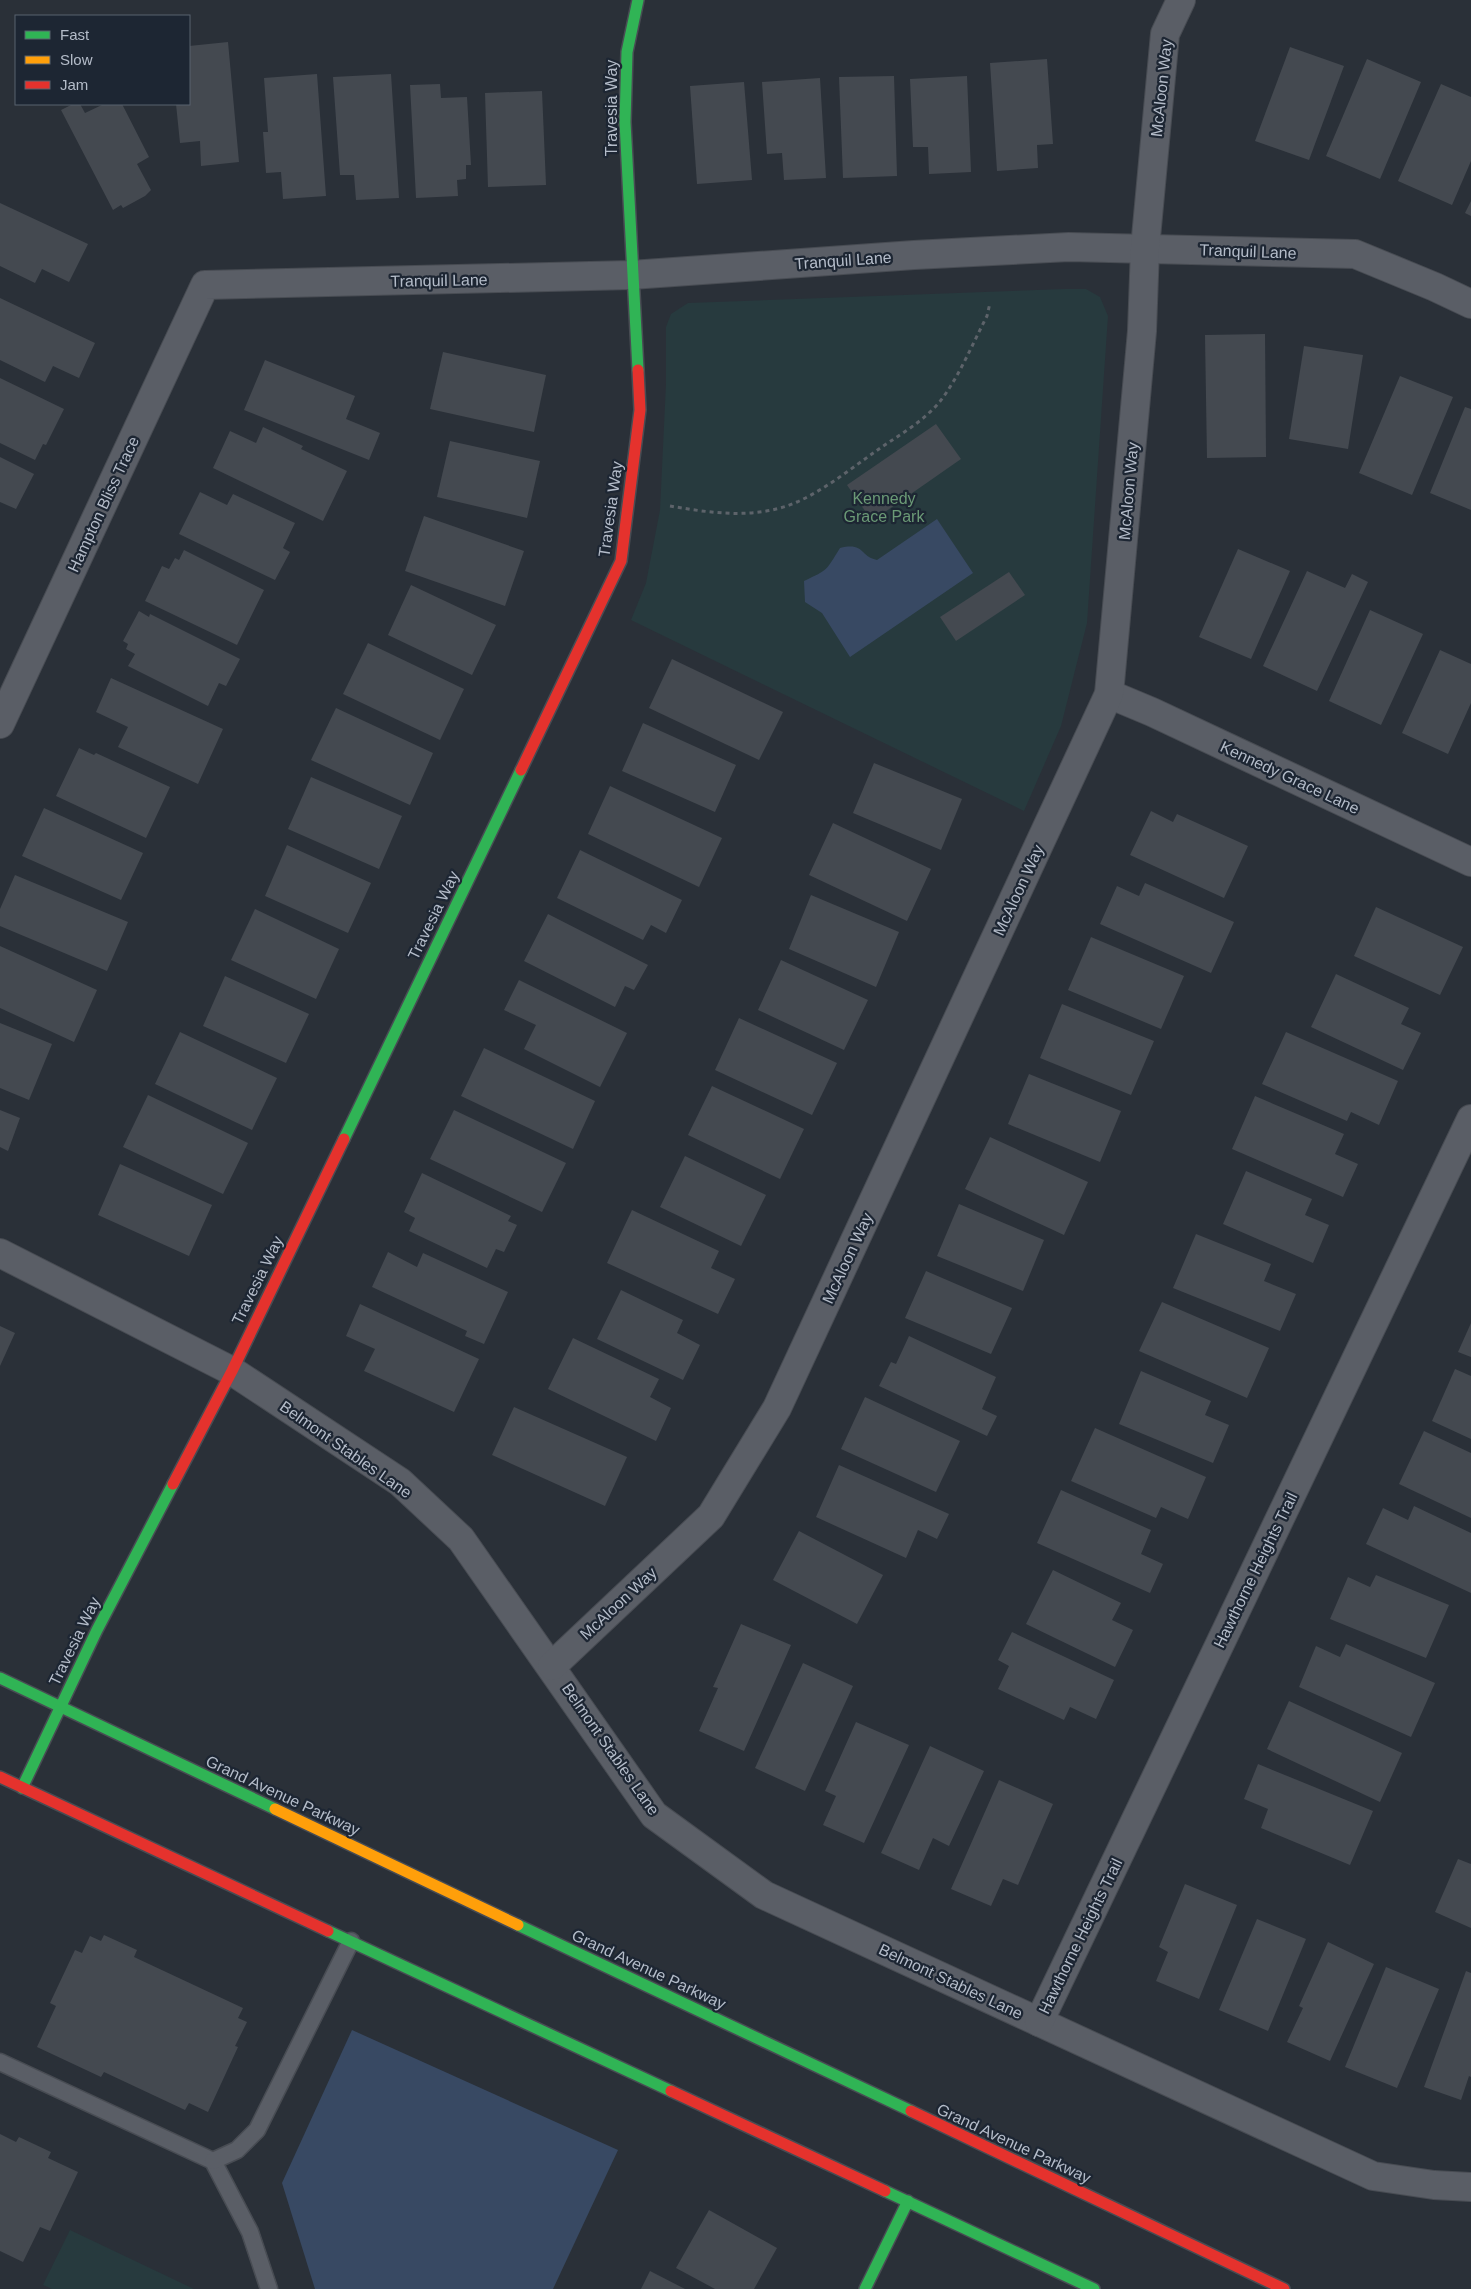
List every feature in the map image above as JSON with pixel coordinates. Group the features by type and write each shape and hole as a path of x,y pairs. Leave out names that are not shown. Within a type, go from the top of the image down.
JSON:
{"street":[{"name":"Travesia Way","path":"22,1788 97,1630 232,1371 621,561 640,410 631,275 625,122 627,52 638,0"},
{"name":"McAloon Way","path":"552,1666 711,1516 778,1408 1109,694 1142,331 1146,248 1165,34 1181,0"},
{"name":"Tranquil Lane","path":"205,284 631,275 914,255 1069,247 1146,248 1355,254 1471,304"},
{"name":"Hampton Bliss Trace","path":"0,724 205,284"},
{"name":"Kennedy Grace Lane","path":"1109,694 1471,862"},
{"name":"Hawthorne Heights Trail","path":"1039,2022 1471,1119"},
{"name":"Belmont Stables Lane","path":"0,1253 232,1371 400,1482 460,1539 552,1666 654,1815 756,1890 1373,2176 1434,2185 1471,2187"},
{"name":"Grand Avenue Parkway","path":"0,1678 1284,2289"},
{"path":"0,1777 1094,2289"},
{"path":"865,2289 908,2201"}],"lane":[{"path":"213,2161 237,2150 257,2130 351,1940"},
{"path":"0,2062 213,2161 250,2232 269,2289"}],"path":[{"path":"670,506 708,513 739,514 764,511 795,502 823,488 925,417 943,397 987,316 990,303"}],"green space":[{"name":"Kennedy Grace Park","path":"1086,289 1100,297 1108,316 1087,623 1061,726 1024,811 631,620 646,583 660,510 666,384 666,327 671,314 688,303"},
{"path":"70,2230 194,2289 52,2289 43,2285"}],"water":[{"path":"937,519 973,573 850,657 822,613 805,602 804,581 826,569 840,548 858,548 877,560"},
{"path":"352,2030 618,2150 553,2289 315,2289 282,2183"}],"building":[{"path":"228,42 239,162 201,166 200,141 180,143 176,105 190,105 190,46"},
{"path":"1290,47 1344,66 1309,160 1255,141"},
{"path":"1047,59 1053,144 1037,145 1038,168 997,171 990,63"},
{"path":"1367,59 1421,82 1380,179 1326,156"},
{"path":"317,74 326,196 283,199 281,172 266,173 263,132 268,132 264,78"},
{"path":"391,74 399,198 356,200 354,175 340,175 333,77"},
{"path":"894,76 897,176 843,178 839,77"},
{"path":"967,76 971,172 929,174 928,147 913,147 910,79"},
{"path":"820,78 826,178 784,180 782,153 767,154 762,82"},
{"path":"744,82 752,180 697,184 690,86"},
{"path":"440,84 441,98 467,97 471,165 466,165 466,179 457,180 458,196 416,198 410,85"},
{"path":"1441,84 1471,97 1471,161 1452,205 1398,181"},
{"path":"542,91 546,185 488,187 485,93"},
{"path":"71,105 81,105 85,113 102,105 123,105 149,157 137,164 151,190 145,196 123,208 121,205 113,210 61,110"},
{"path":"1471,201 1471,216 1465,213"},
{"path":"0,203 88,244 69,282 42,269 35,283 0,266"},
{"path":"0,298 95,343 79,378 53,366 45,382 0,360"},
{"path":"1265,334 1266,457 1207,458 1205,335"},
{"path":"1304,346 1363,355 1348,449 1289,439"},
{"path":"443,352 546,375 534,432 430,409"},
{"path":"265,360 355,396 346,419 380,433 369,460 244,410"},
{"path":"1400,376 1453,397 1412,495 1359,473"},
{"path":"0,378 64,409 46,445 43,444 35,460 0,443"},
{"path":"1465,407 1471,409 1471,510 1430,493"},
{"path":"936,424 961,459 872,521 847,485"},
{"path":"263,427 303,446 301,449 347,471 323,521 213,468 230,431 256,443"},
{"path":"450,441 540,461 527,518 437,497"},
{"path":"0,457 34,474 16,509 0,502"},
{"path":"200,492 227,505 233,494 295,523 283,548 290,552 275,580 179,534"},
{"path":"424,516 524,551 505,606 405,571"},
{"path":"1238,549 1290,571 1251,659 1199,637"},
{"path":"184,550 264,590 237,645 145,601 162,566 169,569 175,558 179,560"},
{"path":"1307,571 1345,588 1352,574 1368,582 1317,691 1263,666"},
{"path":"1009,572 1025,595 956,641 940,617"},
{"path":"411,585 496,625 472,675 388,635"},
{"path":"1370,610 1423,634 1381,725 1329,701"},
{"path":"139,611 149,617 150,614 240,659 226,686 219,683 208,706 128,666 135,654 126,649 128,644 123,641"},
{"path":"368,643 464,689 440,740 343,694"},
{"path":"1440,650 1471,664 1471,703 1448,754 1402,733"},
{"path":"672,659 783,712 759,760 649,708"},
{"path":"111,678 223,729 198,784 118,747 128,727 96,712"},
{"path":"336,708 433,753 410,805 311,760"},
{"path":"643,723 736,765 715,812 622,771"},
{"path":"79,748 94,755 96,753 170,787 146,838 56,796"},
{"path":"874,763 962,799 941,850 853,813"},
{"path":"311,777 402,816 379,869 288,829"},
{"path":"610,786 722,838 699,887 588,834"},
{"path":"44,808 143,853 121,900 22,856"},
{"path":"1151,811 1173,822 1177,814 1248,846 1224,898 1130,855"},
{"path":"833,823 931,869 907,921 809,875"},
{"path":"287,845 371,883 348,933 265,896"},
{"path":"580,850 682,900 666,933 651,925 643,940 557,898"},
{"path":"15,875 128,922 107,971 0,926 0,909"},
{"path":"1145,883 1234,922 1211,973 1100,924 1117,886 1139,896"},
{"path":"811,895 899,932 876,987 789,949"},
{"path":"1376,907 1463,947 1440,995 1354,956"},
{"path":"255,909 339,949 316,999 231,960"},
{"path":"548,914 648,965 634,990 625,986 615,1007 524,961"},
{"path":"1091,937 1184,976 1161,1029 1068,990"},
{"path":"0,946 97,990 74,1042 0,1008"},
{"path":"781,960 868,1000 844,1050 758,1010"},
{"path":"1336,974 1409,1008 1401,1024 1421,1033 1403,1070 1311,1027"},
{"path":"225,976 309,1014 286,1063 203,1026"},
{"path":"519,980 627,1033 600,1087 524,1049 536,1025 504,1010"},
{"path":"1062,1004 1154,1041 1131,1095 1040,1058"},
{"path":"739,1018 837,1063 812,1115 715,1070"},
{"path":"0,1023 52,1044 29,1100 0,1088"},
{"path":"180,1032 277,1078 252,1130 155,1084"},
{"path":"1286,1032 1398,1081 1379,1125 1351,1112 1347,1121 1262,1084"},
{"path":"484,1048 595,1101 573,1149 461,1096"},
{"path":"1029,1074 1121,1111 1100,1162 1008,1124"},
{"path":"712,1086 804,1129 780,1179 688,1135"},
{"path":"148,1095 248,1143 223,1194 123,1147"},
{"path":"1255,1096 1344,1134 1335,1154 1358,1164 1343,1197 1232,1149"},
{"path":"0,1110 20,1118 8,1151 0,1147"},
{"path":"454,1110 566,1163 542,1212 430,1159"},
{"path":"990,1137 1088,1182 1064,1235 965,1189"},
{"path":"685,1156 766,1195 741,1246 660,1207"},
{"path":"120,1164 212,1205 189,1256 98,1215"},
{"path":"1246,1171 1312,1199 1305,1215 1329,1225 1313,1263 1223,1224"},
{"path":"422,1173 511,1216 508,1221 517,1225 504,1252 496,1249 487,1268 409,1231 415,1218 404,1212"},
{"path":"959,1204 1044,1240 1023,1291 937,1256"},
{"path":"632,1210 719,1251 711,1268 735,1279 718,1314 607,1263"},
{"path":"1196,1234 1271,1264 1264,1281 1296,1294 1280,1331 1173,1288"},
{"path":"388,1252 417,1267 423,1253 508,1292 484,1344 465,1336 467,1331 372,1287"},
{"path":"926,1271 1012,1308 991,1354 905,1318"},
{"path":"621,1290 683,1320 677,1333 700,1345 683,1380 597,1339"},
{"path":"1162,1302 1269,1348 1247,1398 1139,1351"},
{"path":"360,1304 479,1359 454,1412 364,1371 375,1349 346,1336"},
{"path":"1471,1323 1471,1357 1458,1352"},
{"path":"0,1326 15,1333 0,1366"},
{"path":"909,1336 996,1377 982,1409 997,1416 987,1436 879,1386 891,1362 896,1364"},
{"path":"573,1338 659,1379 650,1397 671,1408 656,1441 548,1389"},
{"path":"1455,1369 1471,1376 1471,1439 1432,1421"},
{"path":"1141,1371 1211,1401 1205,1415 1229,1425 1213,1463 1119,1424"},
{"path":"865,1397 960,1441 936,1492 841,1449"},
{"path":"514,1407 627,1457 605,1506 492,1455"},
{"path":"1095,1428 1206,1477 1188,1519 1161,1507 1156,1518 1071,1481"},
{"path":"1424,1431 1471,1453 1471,1518 1399,1484"},
{"path":"839,1465 949,1514 937,1539 918,1530 906,1558 816,1517"},
{"path":"1061,1490 1151,1530 1141,1554 1163,1564 1150,1593 1037,1543"},
{"path":"1414,1506 1471,1533 1471,1593 1366,1544 1383,1508 1408,1520"},
{"path":"799,1531 883,1575 857,1624 773,1580"},
{"path":"1053,1570 1121,1603 1112,1620 1133,1630 1115,1667 1026,1624"},
{"path":"1376,1575 1449,1605 1426,1658 1330,1619 1348,1577 1370,1587"},
{"path":"741,1624 791,1645 744,1751 699,1731 718,1688 713,1687"},
{"path":"1012,1632 1114,1680 1096,1719 1070,1707 1064,1720 998,1689 1009,1666 998,1660"},
{"path":"1346,1644 1435,1683 1411,1737 1299,1687 1316,1646 1340,1657"},
{"path":"803,1663 853,1686 805,1791 755,1768"},
{"path":"1289,1701 1402,1753 1380,1802 1267,1749"},
{"path":"856,1722 909,1745 864,1843 823,1825 836,1796 825,1791"},
{"path":"930,1746 984,1771 949,1846 933,1838 919,1870 881,1853"},
{"path":"1258,1764 1373,1811 1350,1865 1261,1828 1268,1809 1244,1799"},
{"path":"999,1780 1053,1804 1018,1885 1003,1879 991,1906 951,1889"},
{"path":"1458,1859 1471,1864 1471,1928 1435,1912"},
{"path":"1185,1884 1237,1905 1199,1999 1156,1981 1168,1952 1159,1947"},
{"path":"1257,1919 1306,1939 1268,2031 1219,2010"},
{"path":"104,1935 137,1950 134,1957 243,2008 238,2018 247,2022 235,2046 238,2047 208,2112 189,2103 185,2110 104,2072 101,2077 37,2047 56,2006 50,2003 75,1950 82,1953 90,1936 101,1941"},
{"path":"1328,1942 1374,1964 1330,2061 1287,2042 1303,2008 1299,2006"},
{"path":"1386,1967 1439,1989 1397,2088 1345,2067"},
{"path":"1466,1971 1471,1973 1471,2077 1469,2076 1461,2100 1424,2087"},
{"path":"0,2134 16,2142 19,2137 51,2152 48,2158 78,2172 50,2231 40,2227 23,2262 0,2251"},
{"path":"709,2210 777,2248 754,2289 715,2289 676,2268"},
{"path":"650,2271 685,2289 641,2289"}],"traffic: fast":[{"path":"638,0 627,52 625,122 638,370"},
{"path":"344,1139 521,770"},
{"path":"22,1788 97,1630 173,1484"},
{"path":"0,1678 275,1809"},
{"path":"518,1925 911,2111"},
{"path":"328,1931 671,2091"},
{"path":"885,2191 1094,2289"},
{"path":"865,2289 908,2201"}],"traffic: slow":[{"path":"275,1809 518,1925"}],"traffic: jam":[{"path":"521,770 621,561 640,410 638,370"},
{"path":"173,1484 232,1371 344,1139"},
{"path":"0,1777 328,1931"},
{"path":"671,2091 885,2191"},
{"path":"911,2111 1284,2289"}]}
